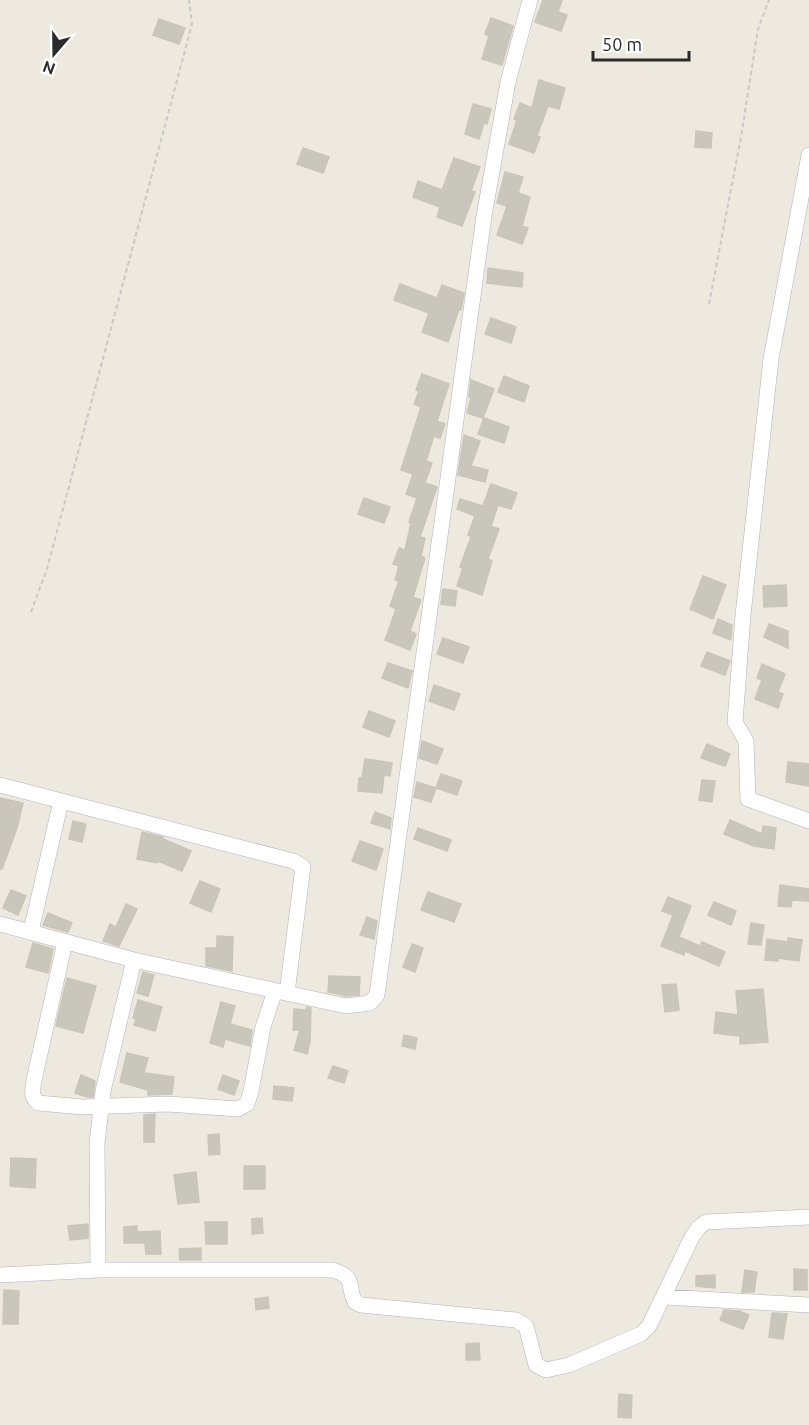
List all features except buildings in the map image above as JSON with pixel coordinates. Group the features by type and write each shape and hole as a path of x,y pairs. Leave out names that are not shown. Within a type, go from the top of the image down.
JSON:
{"street":[{"path":"0,924 134,960 346,1006 370,1003 377,995 484,216 508,82 530,0"},
{"path":"809,155 771,359 743,615 735,722 746,741 748,799 809,821"},
{"path":"0,785 293,861 303,867 281,992 263,1027 247,1104 238,1109 168,1104 101,1107 38,1103 32,1093 65,942"},
{"path":"31,931 61,801"},
{"path":"98,1270 97,1143 101,1107 134,960"},
{"path":"0,1275 98,1270 333,1270 345,1274 351,1280 352,1296 355,1302 361,1305 516,1320 526,1326 536,1365 546,1370 569,1365 641,1334 649,1326 664,1298 692,1237 706,1222 809,1217"},
{"path":"664,1298 809,1305"}],"path":[{"path":"31,612 47,569 192,24 189,0"},
{"path":"709,304 741,137 758,29 769,0"}]}
